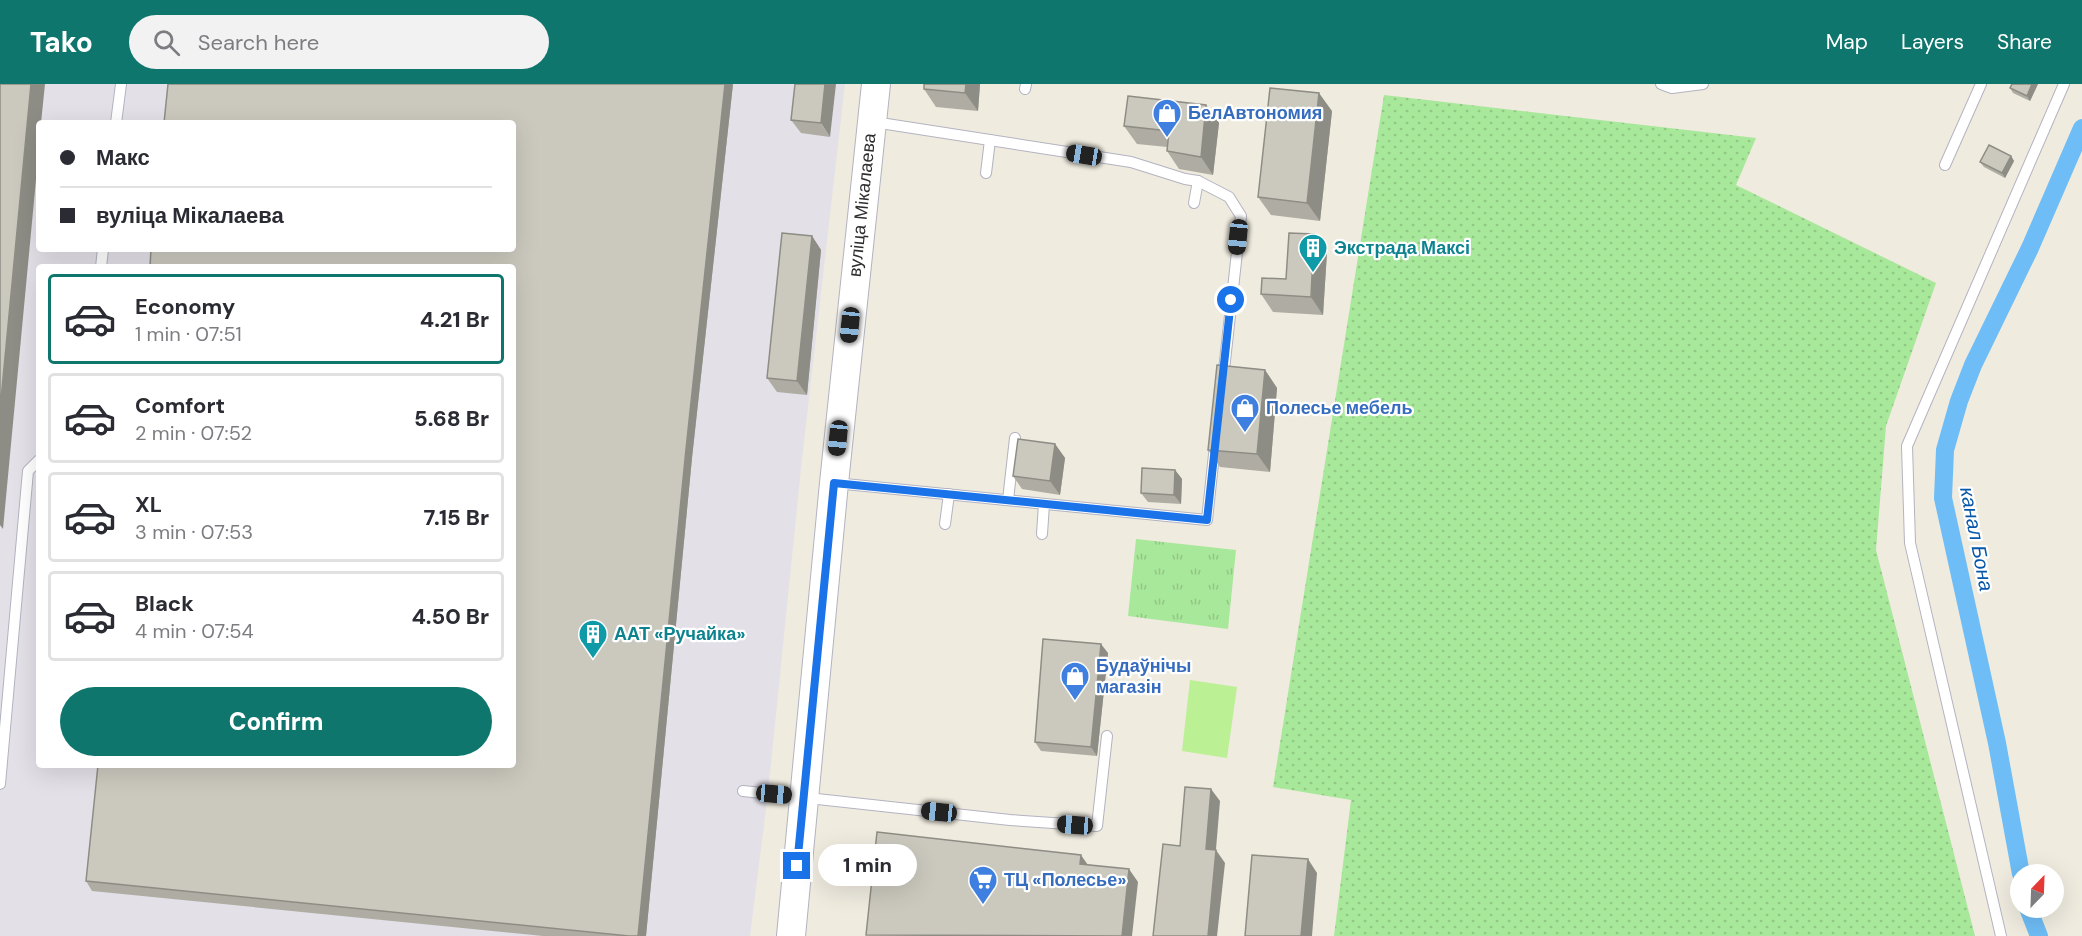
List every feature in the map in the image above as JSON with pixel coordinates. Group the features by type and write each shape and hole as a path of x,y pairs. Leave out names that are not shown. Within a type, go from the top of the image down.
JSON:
{"main road":[{"name":"вуліца Мікалаева","path":"790,936 870,122 876,84"}],"lane":[{"path":"116,120 121,84"},
{"path":"1661,84 1672,88 1704,84"},
{"path":"1945,165 1981,84"},
{"path":"2001,936 1910,543 1907,446 2064,84"},
{"path":"870,122 1131,162 1198,181 1229,197 1241,216 1221,392"},
{"path":"986,173 990,140"},
{"path":"1194,203 1198,181"},
{"path":"1008,500 1015,438"},
{"path":"834,483 1207,520 1216,439"},
{"path":"0,784 28,471 36,463"},
{"path":"945,524 949,494"},
{"path":"1041,534 1044,504"},
{"path":"743,791 1010,820 1097,826 1107,735"}],"shaded area":[{"path":"0,84 845,84 801,468 768,793 750,936 0,936"}],"green space":[{"path":"1384,95 1756,138 1736,185 1936,283 1886,426 1876,550 1975,936 1334,936 1351,800 1273,787"},
{"path":"1136,539 1236,550 1228,629 1128,616"},
{"path":"1190,680 1237,687 1227,758 1182,751"}],"building":[{"path":"0,84 31,84 0,410"},
{"path":"168,84 725,84 638,936 86,881 98,768 516,768 516,264 150,264 151,252 516,252 516,120 164,120"},
{"path":"795,84 825,84 821,123 791,120"},
{"path":"924,84 966,84 965,93 924,89"},
{"path":"2012,84 2032,84 2027,96 2010,88"},
{"path":"1270,88 1319,93 1307,203 1258,197"},
{"path":"1128,96 1206,105 1201,157 1167,151 1169,131 1124,126"},
{"path":"1989,145 2011,156 2002,173 1980,162"},
{"path":"782,233 812,236 797,381 767,378"},
{"path":"1289,233 1314,234 1311,297 1261,294 1262,278 1286,279"},
{"path":"1217,365 1265,370 1257,454 1208,450"},
{"path":"1018,439 1055,444 1050,481 1013,476"},
{"path":"1142,468 1175,470 1174,495 1141,493"},
{"name":"Будаўнічы магазін","path":"1043,639 1101,644 1091,747 1035,742"},
{"path":"1185,787 1211,789 1206,849 1216,850 1208,936 1153,936 1163,844 1180,846"},
{"name":"ТЦ «Полесье»","path":"877,832 1081,855 1080,864 1129,869 1122,936 866,935"},
{"path":"1252,855 1308,859 1301,936 1245,936"}],"waterway":[{"name":"канал Бона","path":"2019,864 1997,743 1943,498 1945,450 1959,401 1973,365 2030,248 2082,128"},
{"name":"канал Бона","path":"2032,918 2039,936"}],"place":[{"name":"БелАвтономия","path":"1167,138"},
{"name":"Экстрада Максі","path":"1313,274"},
{"name":"Полесье мебель","path":"1245,434"},
{"name":"ААТ «Ручайка»","path":"593,660"},
{"name":"Будаўнічы магазін","path":"1075,702"},
{"name":"ТЦ «Полесье»","path":"983,906"}],"route":[{"path":"797,866 834,483 1207,520 1231,300"}]}
